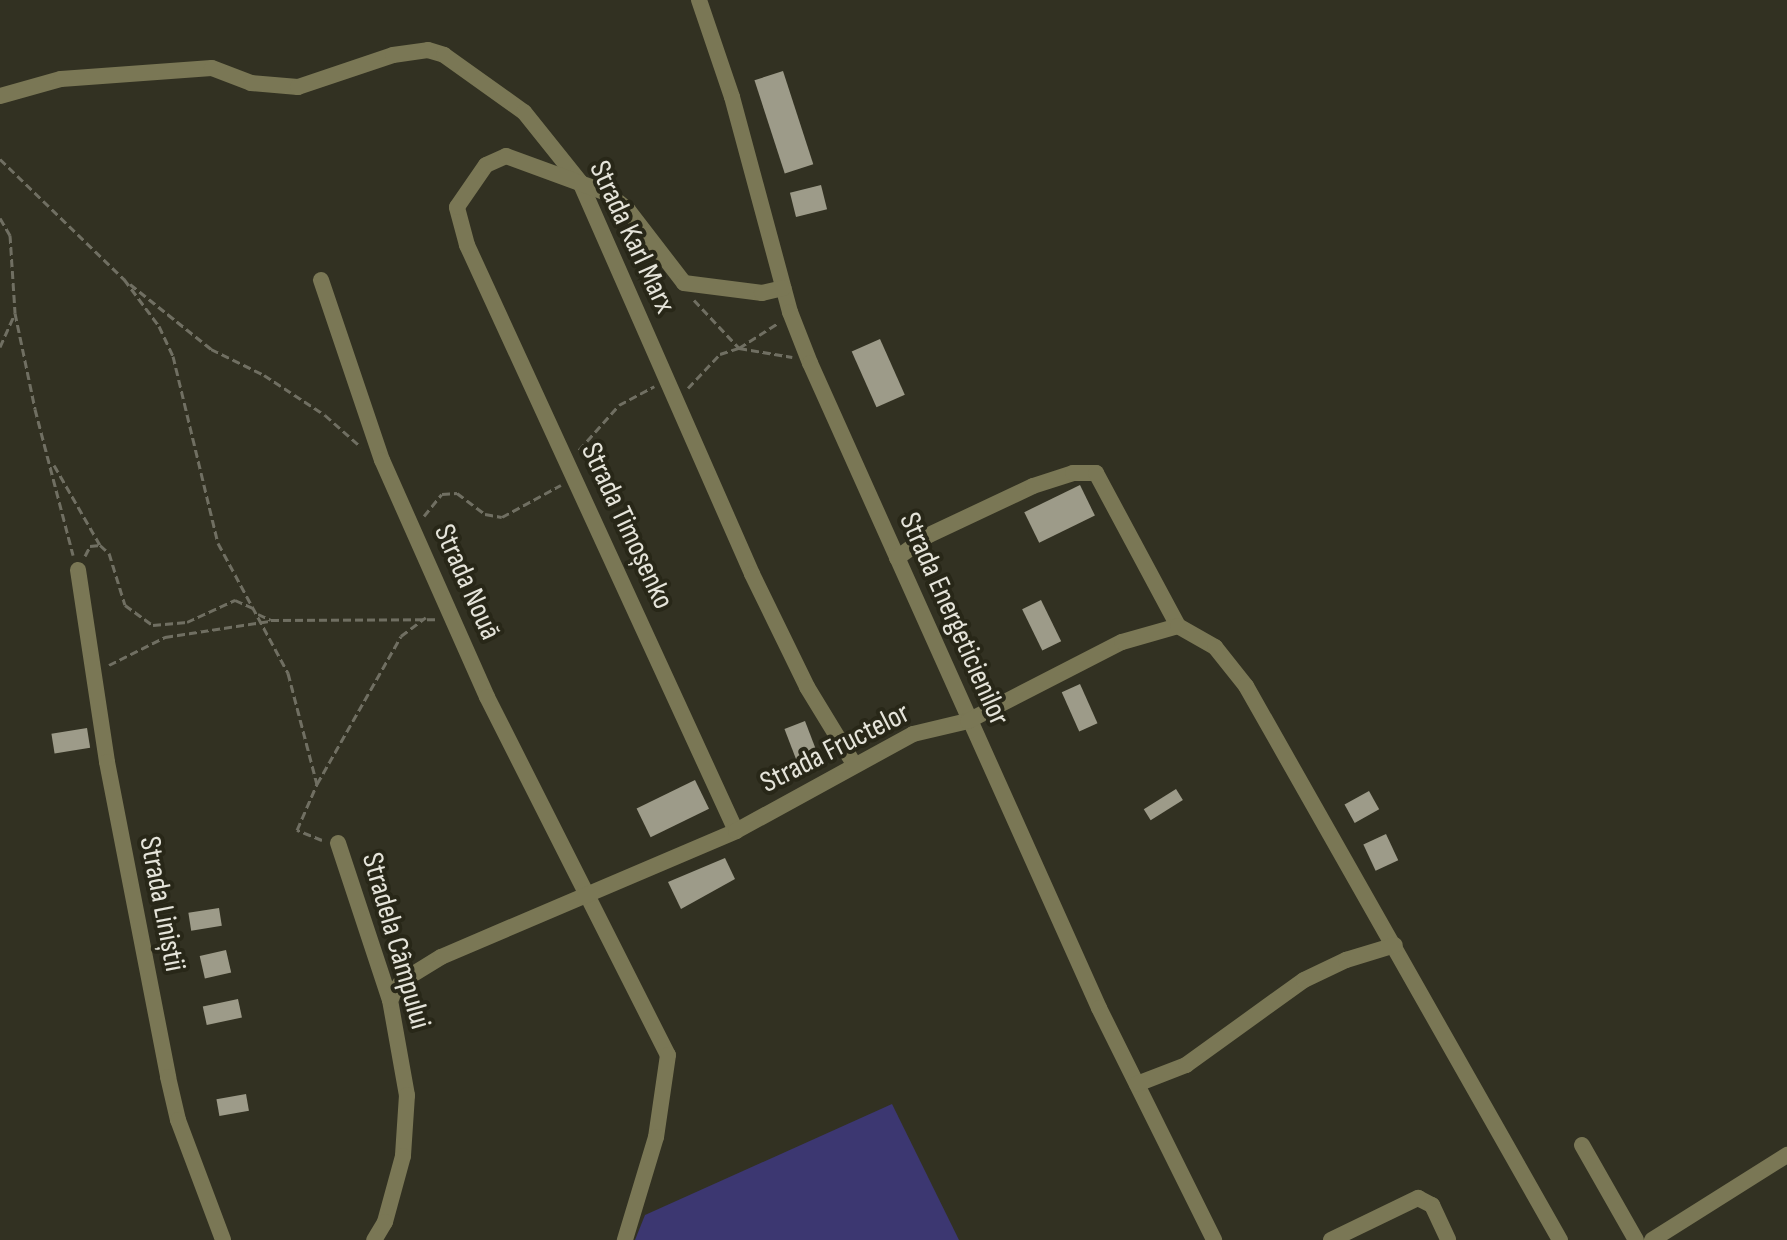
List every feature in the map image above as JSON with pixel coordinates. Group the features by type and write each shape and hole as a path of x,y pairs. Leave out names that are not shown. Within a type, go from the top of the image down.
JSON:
{"street":[{"name":"Strada Energeticienilor","path":"699,0 736,111 790,312 810,363 968,721 1137,1084 1214,1240"},
{"name":"Strada Karl Marx","path":"0,96 61,79 212,68 251,83 298,87 393,55 428,50 444,55 524,112 580,182 613,247 665,379 807,687 854,764"},
{"name":"Strada Timoșenko","path":"684,283 628,210 607,193 506,156 486,165 457,207 467,245 736,831"},
{"name":"Strada Nouă","path":"321,280 344,336 355,388 419,544 586,897"},
{"path":"684,283 762,293 783,288"},
{"path":"897,558 929,535 1033,486 1073,473 1096,473 1178,626 1215,647 1246,686 1560,1240"},
{"name":"Strada Liniștii","path":"78,570 97,675 107,762 168,1077 178,1120 223,1240"},
{"name":"Strada Fructelor","path":"390,1000 402,981 441,957 736,831 913,734 968,721 1153,631 1178,626"},
{"name":"Stradela Câmpului","path":"338,843 390,1000 409,1121 385,1222 374,1240"},
{"path":"586,897 668,1055 656,1137 625,1240"},
{"path":"1137,1084 1186,1065 1304,980 1346,960 1395,945"},
{"path":"1582,1145 1636,1240"},
{"path":"1652,1240 1787,1155"},
{"path":"1331,1240 1418,1198 1432,1205 1448,1240"}],"path":[{"path":"0,159 124,279 211,349 264,375 325,415 366,453"},
{"path":"0,218 10,235 15,313 35,409 53,462 62,521 78,570"},
{"path":"124,279 159,326 173,356 218,543 288,673 317,784"},
{"path":"684,283 702,313 739,348 758,348 810,363"},
{"path":"680,413 684,393 703,369 790,312"},
{"path":"0,347 15,313"},
{"path":"419,544 424,513 442,494 457,493 485,514 502,517 563,484 601,421 665,379"},
{"path":"53,462 100,545 109,553 125,605 153,625 187,622 235,600 271,620"},
{"path":"78,570 90,546 100,545"},
{"path":"97,675 115,659 165,637 271,620 428,616 455,625"},
{"path":"338,843 306,837 297,830 317,784 401,636 428,616"}],"shaded area":[{"path":"892,1104 959,1240 635,1240 645,1215"}],"building":[{"path":"783,71 813,164 785,173 754,80"},
{"path":"821,185 827,209 796,217 790,193"},
{"path":"880,339 905,395 876,407 852,352"},
{"path":"1080,485 1095,516 1039,543 1024,512"},
{"path":"1041,600 1061,641 1042,651 1022,609"},
{"path":"1080,684 1097,723 1079,731 1062,692"},
{"path":"805,721 819,757 798,765 784,729"},
{"path":"87,728 90,748 55,753 51,734"},
{"path":"695,780 709,809 651,837 637,808"},
{"path":"1176,789 1183,800 1151,820 1144,809"},
{"path":"1369,791 1379,809 1355,823 1345,805"},
{"path":"1386,834 1398,860 1376,871 1363,845"},
{"path":"725,858 735,879 681,909 668,882"},
{"path":"219,908 222,926 191,931 188,913"},
{"path":"226,950 231,972 205,978 200,956"},
{"path":"238,999 242,1018 207,1025 203,1006"},
{"path":"246,1094 249,1111 219,1116 216,1099"}]}
